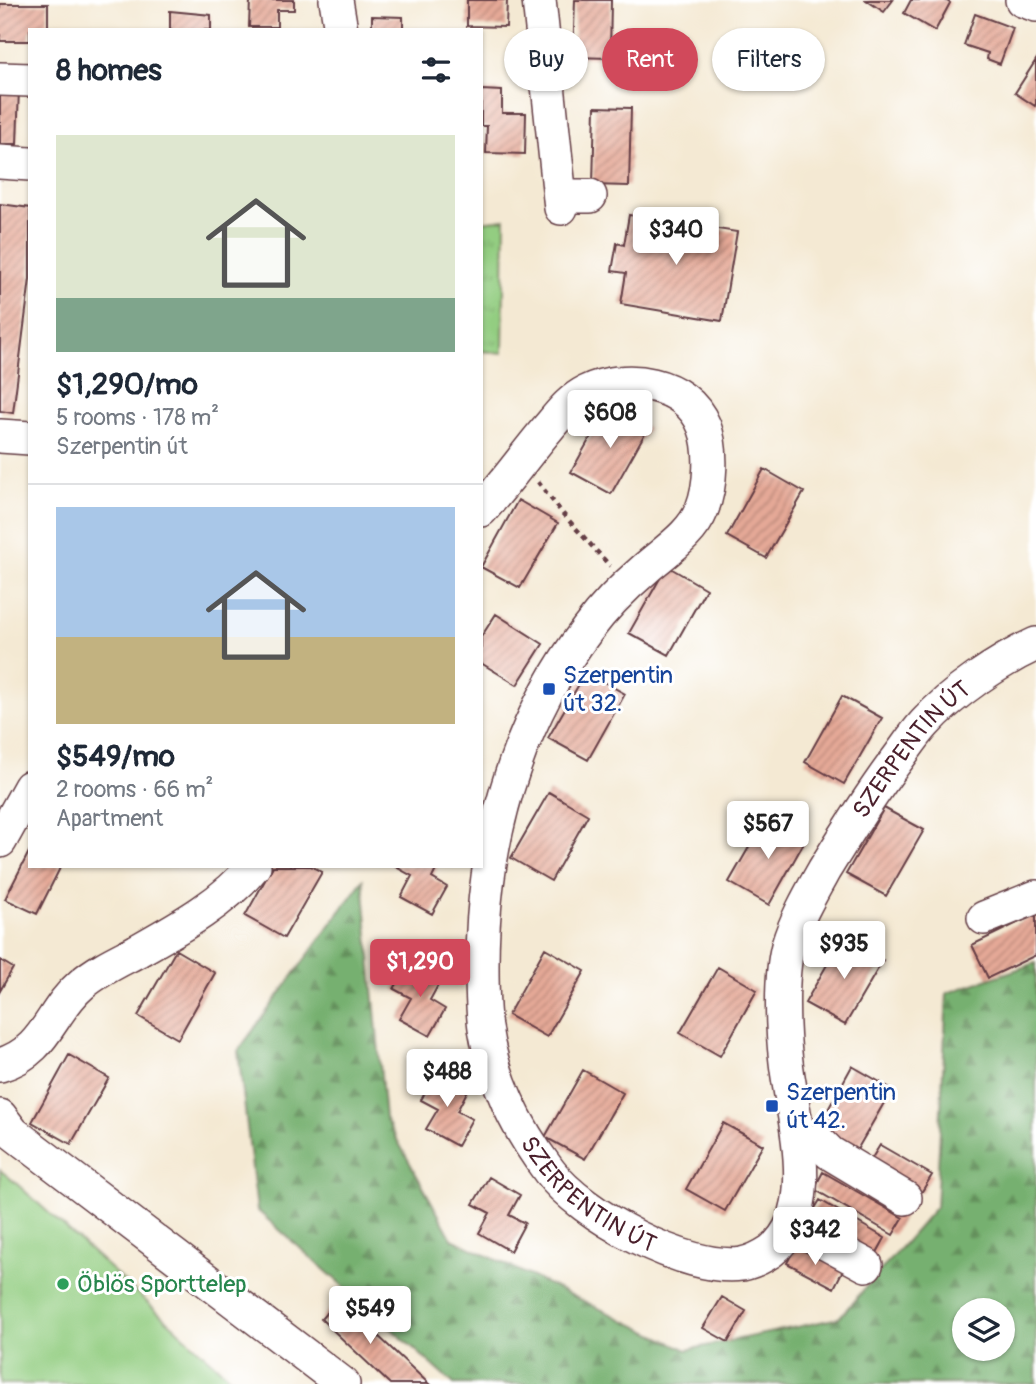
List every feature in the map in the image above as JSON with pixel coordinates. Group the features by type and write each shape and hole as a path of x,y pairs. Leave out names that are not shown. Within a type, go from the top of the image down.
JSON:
{"street":[{"path":"336,0 341,28"},
{"path":"539,0 571,200"},
{"path":"1022,0 1036,5"},
{"path":"0,79 28,80"},
{"path":"0,162 28,164"},
{"name":"SZERPENTIN ÚT","path":"483,508 568,405 585,393 606,385 637,382 656,386 688,402 706,431 709,466 707,492 700,515 680,540 626,585 587,630 560,670 523,746 499,814 482,930 483,1010 488,1043 503,1089 524,1137 554,1178 598,1215 667,1251 721,1264 745,1264 775,1248 789,1233 797,1214 799,1145 786,1060 784,964 790,939 804,905 858,812 926,722 978,678 1036,644"},
{"path":"0,436 28,438"},
{"path":"0,841 18,790"},
{"path":"0,1065 12,1061 36,1044 64,1002 83,982 223,898 252,868"},
{"path":"984,918 1036,897"},
{"path":"0,1116 13,1133 344,1384"},
{"path":"799,1145 818,1141 830,1153 905,1199"},
{"path":"792,1225 866,1265"}],"path":[{"path":"521,460 563,514 626,585"}],"green space":[{"path":"505,219 503,353 483,351 483,222"},
{"path":"363,880 385,1118 452,1239 687,1350 839,1318 936,1207 947,993 1036,963 1036,1384 454,1384 257,1210 238,1051"},
{"name":"Öblös Sporttelep","path":"0,1170 17,1184 237,1384 0,1384"}],"building":[{"path":"250,0 294,0 294,10 277,10 277,27 249,27"},
{"path":"467,0 507,0 506,27 467,26"},
{"path":"575,0 611,0 611,28 602,28 602,58 588,57 588,28 574,28"},
{"path":"866,0 893,0 884,12"},
{"path":"911,0 945,0 950,3 935,31 904,13"},
{"path":"0,4 48,4 48,28 28,28 28,41 0,41"},
{"path":"170,11 211,15 211,28 170,28"},
{"path":"975,14 1013,28 1000,64 987,59 988,53 964,45"},
{"path":"372,16 403,17 403,28 372,28"},
{"path":"1036,60 1036,104 1035,106 1015,93"},
{"path":"0,87 19,88 17,144 0,144"},
{"path":"483,90 502,91 502,113 526,113 525,154 486,153 487,126 483,126"},
{"path":"595,107 631,108 629,186 593,185"},
{"path":"0,204 28,208 28,295 13,413 0,411"},
{"path":"629,215 737,232 722,321 621,304 626,273 612,271 617,243 624,245"},
{"path":"608,406 648,428 611,494 571,472"},
{"path":"764,469 804,492 766,558 727,536"},
{"path":"518,500 558,523 520,588 483,568 483,563"},
{"path":"667,566 706,589 669,655 629,633"},
{"path":"496,614 543,644 517,685 483,664 483,634"},
{"path":"586,672 625,694 588,760 548,738"},
{"path":"842,696 882,718 844,784 805,762"},
{"path":"549,792 588,815 551,881 511,858"},
{"path":"884,808 924,830 886,896 846,874"},
{"path":"767,816 806,839 769,905 729,882"},
{"path":"28,854 28,868 60,868 37,914 5,899"},
{"path":"272,868 315,868 322,872 284,938 245,916"},
{"path":"398,868 437,868 432,878 447,887 432,914 401,897 412,876"},
{"path":"1036,914 1036,955 988,978 972,945"},
{"path":"843,937 883,960 845,1025 805,1003"},
{"path":"545,948 585,971 547,1037 508,1015"},
{"path":"176,950 215,973 178,1039 138,1016"},
{"path":"0,960 13,968 0,991"},
{"path":"409,962 441,980 430,1000 445,1009 430,1036 399,1019 411,998 394,989"},
{"path":"718,967 757,990 720,1056 680,1033"},
{"path":"69,1055 109,1078 71,1144 32,1122"},
{"path":"852,1066 892,1089 854,1155 815,1133"},
{"path":"583,1070 623,1093 585,1159 545,1137"},
{"path":"436,1073 468,1090 457,1111 472,1119 457,1146 426,1129 438,1109 421,1100"},
{"path":"723,1123 763,1145 725,1211 686,1189"},
{"path":"880,1145 932,1175 921,1193 869,1163"},
{"path":"823,1172 903,1218 893,1235 814,1189"},
{"path":"489,1177 520,1195 509,1215 525,1223 510,1251 479,1233 490,1213 473,1204"},
{"path":"820,1200 885,1238 874,1258 808,1220"},
{"path":"796,1246 843,1270 834,1288 787,1263"},
{"path":"722,1297 746,1311 728,1342 703,1328"},
{"path":"339,1299 429,1384 390,1384 321,1319"}],"place":[{"name":"Szerpentin út 32.","path":"549,689"},
{"name":"Szerpentin út 42.","path":"772,1106"},
{"name":"Öblös Sporttelep","path":"63,1284"}]}
